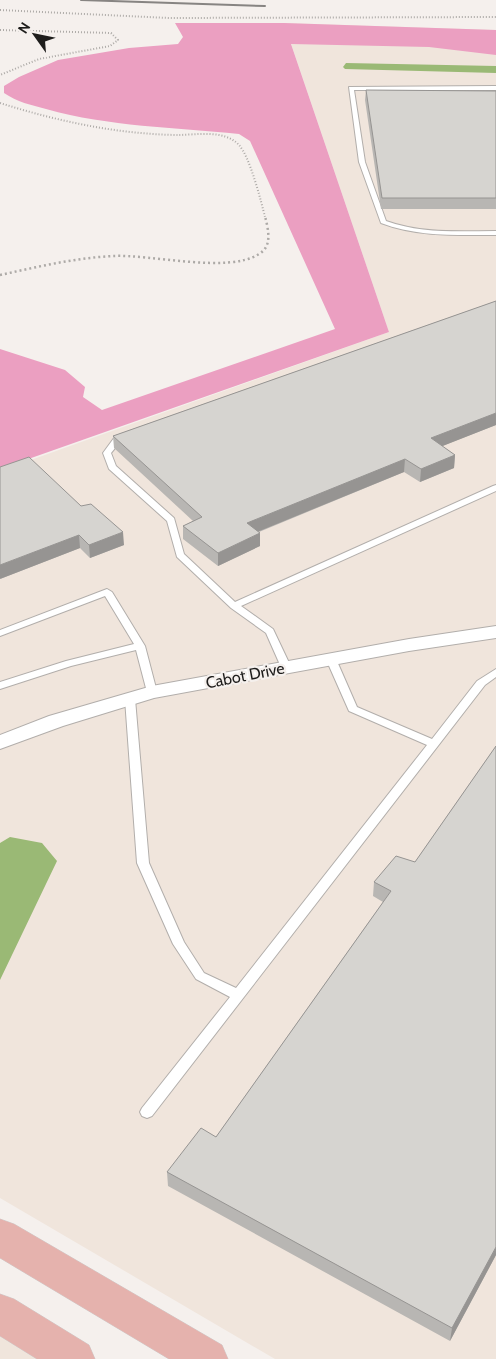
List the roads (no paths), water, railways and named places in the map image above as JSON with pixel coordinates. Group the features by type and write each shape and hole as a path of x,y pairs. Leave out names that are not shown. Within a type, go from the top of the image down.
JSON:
{"main road":[{"path":"0,1237 207,1359"},
{"path":"0,1313 74,1359"}],"street":[{"name":"Cabot Drive","path":"0,742 56,721 152,692 409,645 496,632"}],"lane":[{"path":"496,88 351,88 362,162 383,222 398,229 426,232 496,233"},
{"path":"136,434 117,440 107,453 112,467 171,520 180,555 234,606 270,631 286,668"},
{"path":"234,606 496,488"},
{"path":"0,633 107,592 140,646 152,692"},
{"path":"0,686 69,663 140,646"},
{"path":"330,659 353,709 433,744"},
{"path":"147,1112 481,683 496,672"},
{"path":"130,699 143,863 179,944 200,976 238,995"}],"railway":[{"path":"81,0 265,6"}]}
